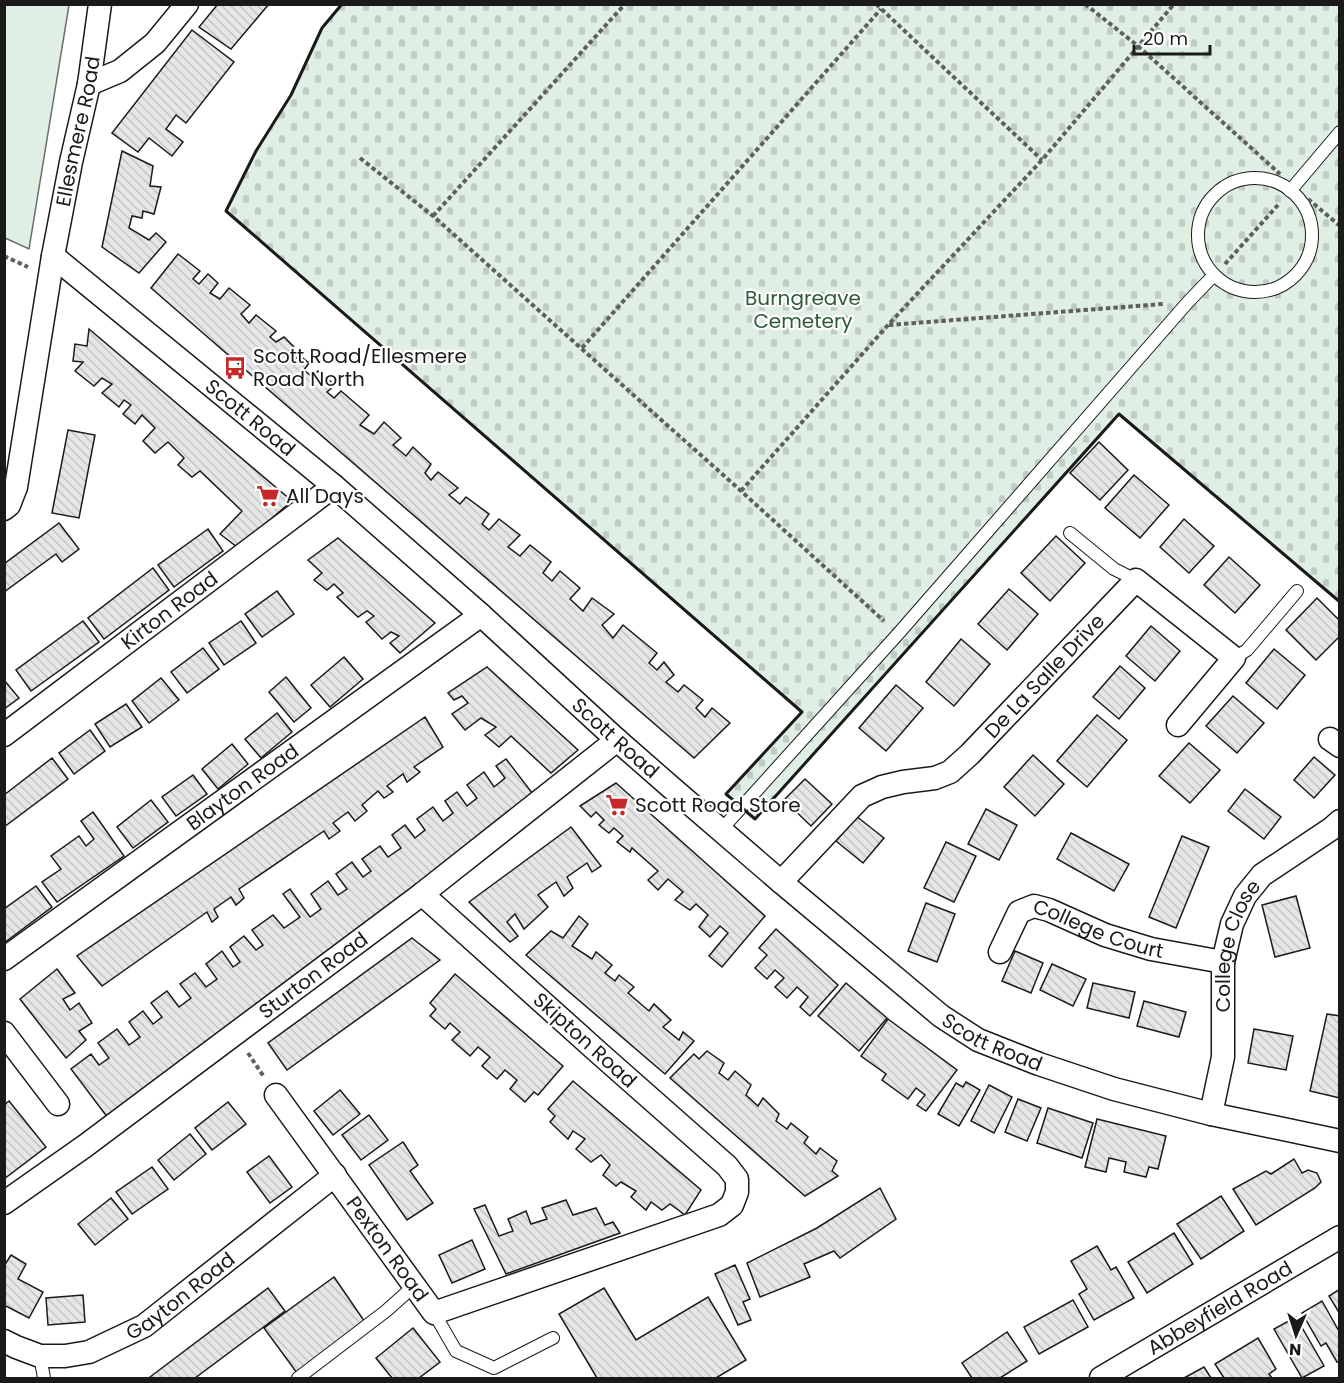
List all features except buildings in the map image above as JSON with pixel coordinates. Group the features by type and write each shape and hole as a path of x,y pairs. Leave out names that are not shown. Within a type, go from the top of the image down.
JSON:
{"street":[{"name":"Ellesmere Road","path":"4,509 9,505 16,487 53,256 89,84 100,4"},
{"path":"89,84 120,71 155,43 187,4"},
{"name":"Scott Road","path":"53,256 334,486 721,831 941,1016 978,1040 1039,1064 1114,1089 1211,1114 1340,1141"},
{"name":"Kirton Road","path":"4,735 334,486"},
{"path":"1136,580 1234,658 1178,725"},
{"name":"De La Salle Drive","path":"782,882 862,796 882,787 935,778 950,772 970,754 1136,580"},
{"name":"Blayton Road","path":"4,959 481,615"},
{"name":"Sturton Road","path":"4,1203 94,1139 422,894 617,740"},
{"name":"College Close","path":"1211,1114 1223,1057 1224,962 1232,924 1245,896 1262,875 1340,821"},
{"name":"Skipton Road","path":"422,894 727,1166 737,1179 737,1192"},
{"name":"College Court","path":"1000,952 1019,912 1034,906 1049,910 1105,935 1151,950 1224,962"},
{"path":"4,1033 58,1104"},
{"name":"Pexton Road","path":"276,1095 434,1313 719,1215 732,1205 737,1192"},
{"name":"Gayton Road","path":"4,1341 40,1356 65,1356 89,1352 144,1326 335,1175"},
{"name":"Abbeyfield Road","path":"1101,1378 1340,1237"}],"lane":[{"path":"1292,189 1340,132"},
{"path":"1257,178 1277,182 1292,189 1308,213 1312,232 1310,253 1300,270 1289,281 1261,292 1236,290 1219,280 1209,270 1198,246 1198,226 1203,211 1215,194 1237,181 1257,178"},
{"path":"721,831 1214,275"},
{"path":"1070,533 1114,569 1136,580"},
{"path":"1234,658 1247,650 1297,591"},
{"path":"298,1378 386,1311 414,1286"},
{"path":"434,1313 456,1351 494,1368 554,1338"},
{"path":"40,1356 44,1378"}],"path":[{"path":"433,216 625,4"},
{"path":"876,4 1041,160"},
{"path":"1085,4 1138,46 1292,189 1340,226"},
{"path":"741,491 888,325 1041,160 1174,4"},
{"path":"582,348 881,9"},
{"path":"360,158 433,216 898,634"},
{"path":"1214,275 1292,189"},
{"path":"888,325 1188,302"},
{"path":"234,1033 276,1095"}],"green space":[{"path":"5,4 69,5 29,249 5,238"},
{"name":"Burngreave Cemetery","path":"342,5 1339,5 1339,602 1118,414 755,819 726,794 801,712 226,211 256,151 291,95 322,28"}],"wall":[{"path":"342,4 322,28 291,95 256,151 226,211 802,712 726,794 755,819 1119,414 1340,602"}],"place":[{"name":"Scott Road/Ellesmere Road North","path":"235,368"},
{"name":"All Days","path":"268,496"},
{"name":"Scott Road Store","path":"617,805"}]}
